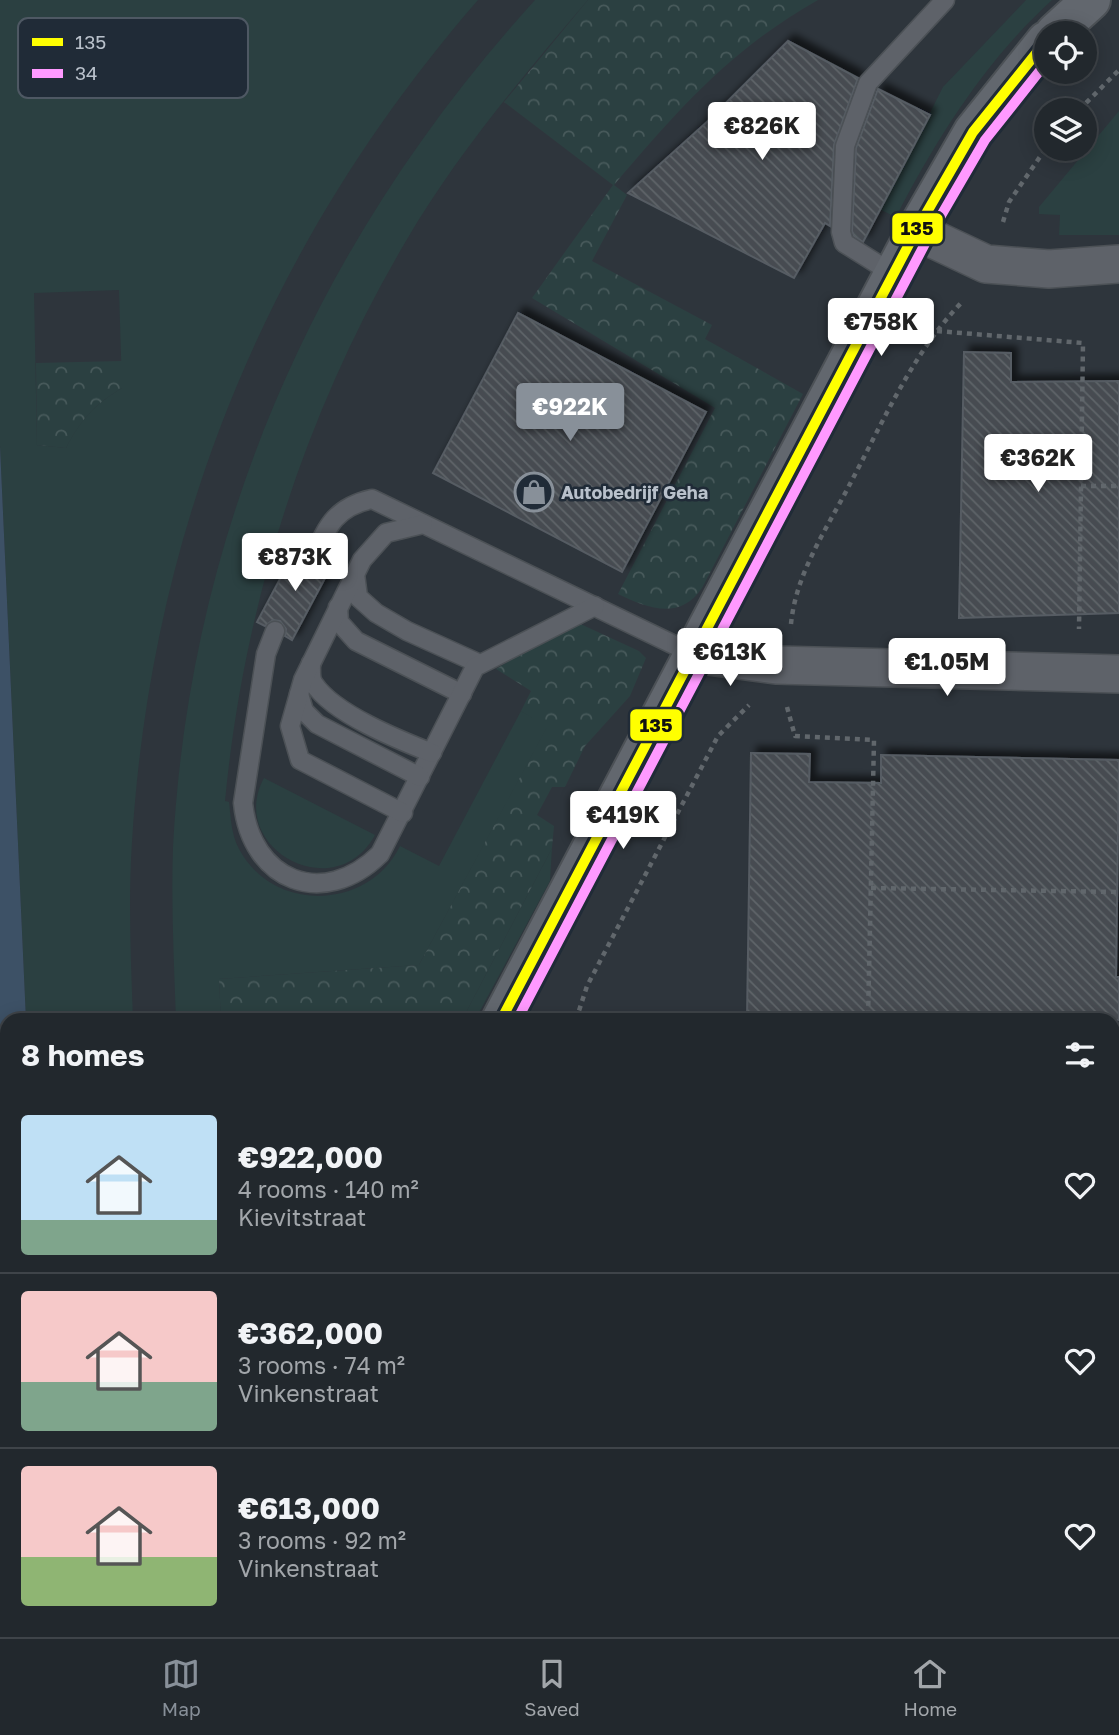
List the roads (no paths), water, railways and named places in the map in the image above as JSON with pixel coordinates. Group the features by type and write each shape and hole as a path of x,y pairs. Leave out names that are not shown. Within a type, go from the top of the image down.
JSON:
{"main road":[{"path":"1068,21 1091,0"},
{"path":"505,1013 892,273 973,132 1034,56"}],"street":[{"path":"916,231 986,264 1049,269 1119,264"},
{"path":"693,654 776,665 1119,674"}],"lane":[{"path":"892,273 844,243 841,218 845,146 868,83 945,0"},
{"path":"314,555 329,524 352,504 372,499 693,654"},
{"path":"403,813 300,761 290,726 311,663 362,560 386,533 423,524"},
{"path":"355,574 358,597 376,613 480,664"},
{"path":"275,631 266,654 243,803 245,827 260,855 285,874 305,881 326,883 365,869 380,854 475,667 595,606"},
{"path":"338,607 340,622 356,641 462,694"},
{"path":"311,663 312,683 330,700 361,719 432,753"},
{"path":"299,694 304,711 317,724 420,778"}],"water":[{"path":"0,446 26,1013 0,1013"}],"place":[{"name":"Autobedrijf Geha","path":"534,492"}]}
